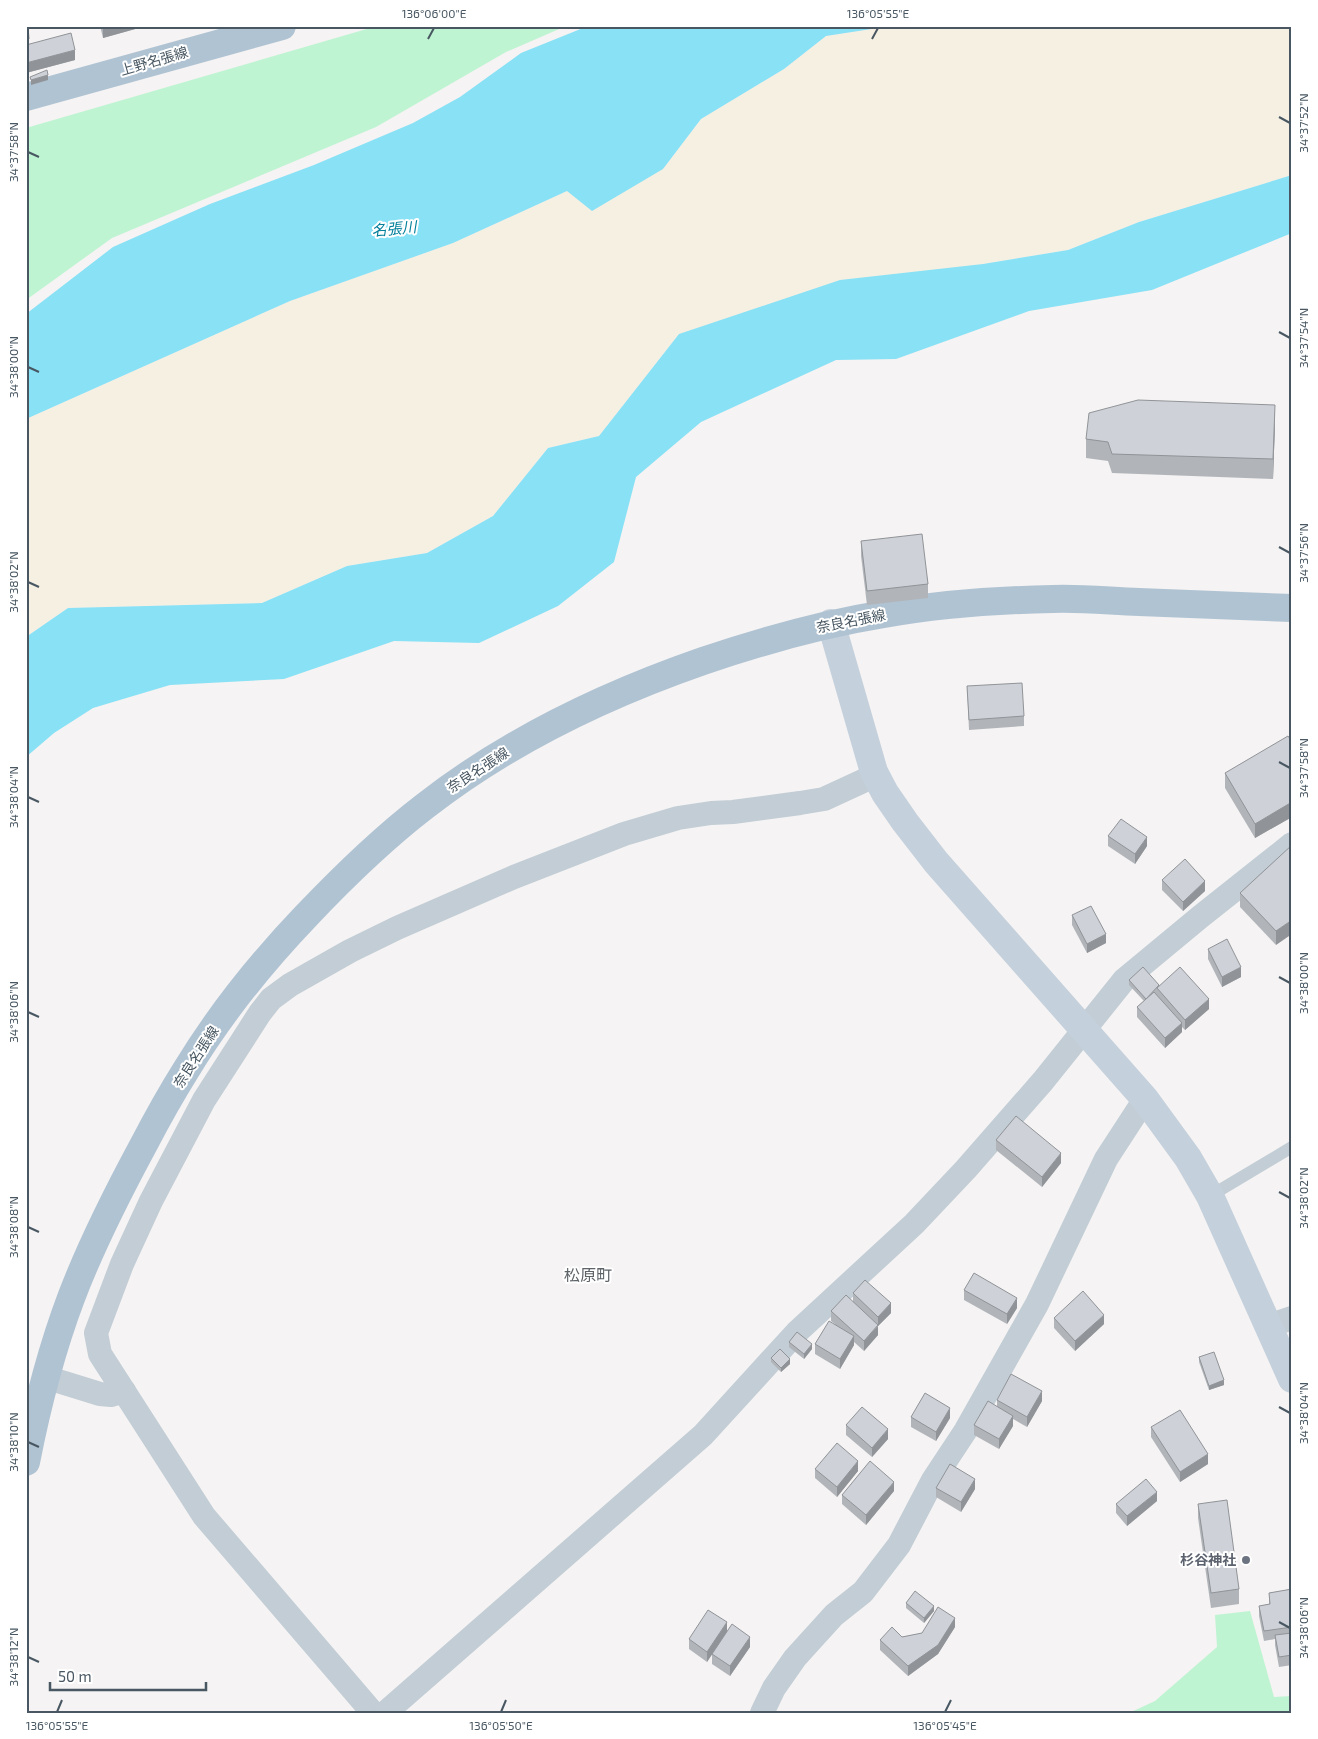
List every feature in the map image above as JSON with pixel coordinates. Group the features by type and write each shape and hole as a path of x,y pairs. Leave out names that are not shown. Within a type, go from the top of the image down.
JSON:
{"main road":[{"name":"上野名張線","path":"26,97 282,26"},
{"name":"奈良名張線","path":"26,1462 46,1377 71,1298 124,1180 186,1069 231,1003 290,932 360,862 426,804 491,760 530,737 629,689 677,670 774,638 831,623 887,613 962,604 1057,599 1292,608"}],"street":[{"path":"831,623 876,775 885,793 936,862 1145,1099 1188,1158 1280,1322 1292,1379"},
{"path":"373,1713 208,1521 100,1354 96,1333 122,1264 151,1200 204,1100 271,999 290,985 350,951 397,928 514,877 624,834 678,818 824,799 876,775"},
{"path":"385,1713 704,1435 797,1332 914,1224 966,1169 1043,1081 1124,980 1200,916 1292,844"},
{"path":"762,1713 774,1688 795,1658 834,1615 863,1592 900,1545 933,1480 966,1430 1037,1304 1106,1159 1145,1099"},
{"path":"46,1377 100,1394 111,1395 124,1391"}],"lane":[{"path":"1210,1196 1292,1146"}],"green space":[{"path":"377,26 566,26 506,52 376,127 112,238 26,300 26,128"},
{"path":"1250,1611 1274,1697 1292,1696 1292,1713 1129,1713 1155,1701 1217,1647 1215,1615"}],"sand":[{"path":"891,26 1292,26 1292,175 1139,222 1068,250 983,264 679,334 599,436 548,448 493,516 427,553 347,566 262,603 68,608 26,637 26,419 290,301 453,243 567,191 663,169 701,119 784,69 826,36"}],"water":[{"name":"名張川","path":"588,26 891,26 826,36 784,69 701,119 663,169 592,211 567,191 453,243 290,301 26,419 26,314 113,247 210,204 314,165 413,123 460,97 521,53"},
{"path":"1292,175 1292,233 1152,290 1029,311 896,359 836,360 701,422 636,477 614,562 558,606 479,643 394,641 284,679 170,685 93,708 54,733 26,757 26,637 68,608 262,603 347,566 427,553 493,516 548,448 599,436 679,334 840,280 983,264 1068,250 1139,222"}],"building":[{"path":"26,26 28,26 29,39 26,40"},
{"path":"71,33 75,50 26,63 26,45"},
{"path":"47,70 48,75 31,80 30,77"},
{"path":"1138,400 1275,405 1273,459 1112,454 1108,442 1086,439 1089,413"},
{"path":"922,534 928,584 867,591 861,541"},
{"path":"1022,683 1024,716 969,720 967,686"},
{"path":"1288,736 1292,742 1292,802 1255,824 1225,773"},
{"path":"1121,819 1147,837 1135,854 1108,836"},
{"path":"1292,845 1292,920 1276,931 1240,893"},
{"path":"1185,859 1205,881 1183,902 1162,880"},
{"path":"1091,906 1106,934 1087,944 1072,915"},
{"path":"1227,939 1241,967 1222,977 1208,949"},
{"path":"1143,967 1159,985 1146,999 1129,980"},
{"path":"1180,967 1209,999 1185,1020 1157,988"},
{"path":"1154,992 1182,1023 1165,1038 1137,1007"},
{"path":"1016,1116 1061,1153 1042,1177 996,1140"},
{"path":"974,1273 1017,1298 1007,1314 964,1290"},
{"path":"865,1280 891,1303 878,1317 853,1293"},
{"path":"1083,1291 1104,1315 1075,1341 1054,1318"},
{"path":"846,1295 878,1325 864,1341 831,1311"},
{"path":"829,1321 854,1336 840,1359 815,1344"},
{"path":"797,1332 812,1344 804,1354 789,1342"},
{"path":"780,1349 790,1359 781,1368 771,1358"},
{"path":"1214,1352 1224,1380 1209,1386 1199,1357"},
{"path":"1011,1374 1042,1391 1027,1417 997,1400"},
{"path":"925,1393 950,1408 936,1432 911,1417"},
{"path":"988,1401 1013,1416 999,1439 974,1425"},
{"path":"862,1407 888,1429 872,1448 846,1425"},
{"path":"1180,1410 1208,1454 1180,1472 1151,1427"},
{"path":"837,1443 858,1461 837,1487 815,1469"},
{"path":"870,1461 894,1482 866,1515 842,1495"},
{"path":"950,1464 975,1479 961,1502 936,1488"},
{"path":"1146,1479 1157,1492 1127,1516 1116,1504"},
{"path":"1227,1500 1239,1589 1211,1593 1198,1504"},
{"path":"1292,1589 1292,1627 1264,1631 1259,1606 1270,1604 1269,1593"},
{"path":"915,1591 934,1606 924,1618 906,1603"},
{"path":"938,1607 955,1618 938,1645 908,1666 880,1640 892,1627 902,1637 922,1633"},
{"path":"708,1610 727,1622 707,1652 689,1639"},
{"path":"732,1624 750,1637 730,1666 712,1654"},
{"path":"1292,1633 1292,1655 1279,1657 1275,1635"}],"place":[{"name":"杉谷神社","path":"1246,1560"}],"district":[{"name":"松原町","path":"588,1275"}]}
